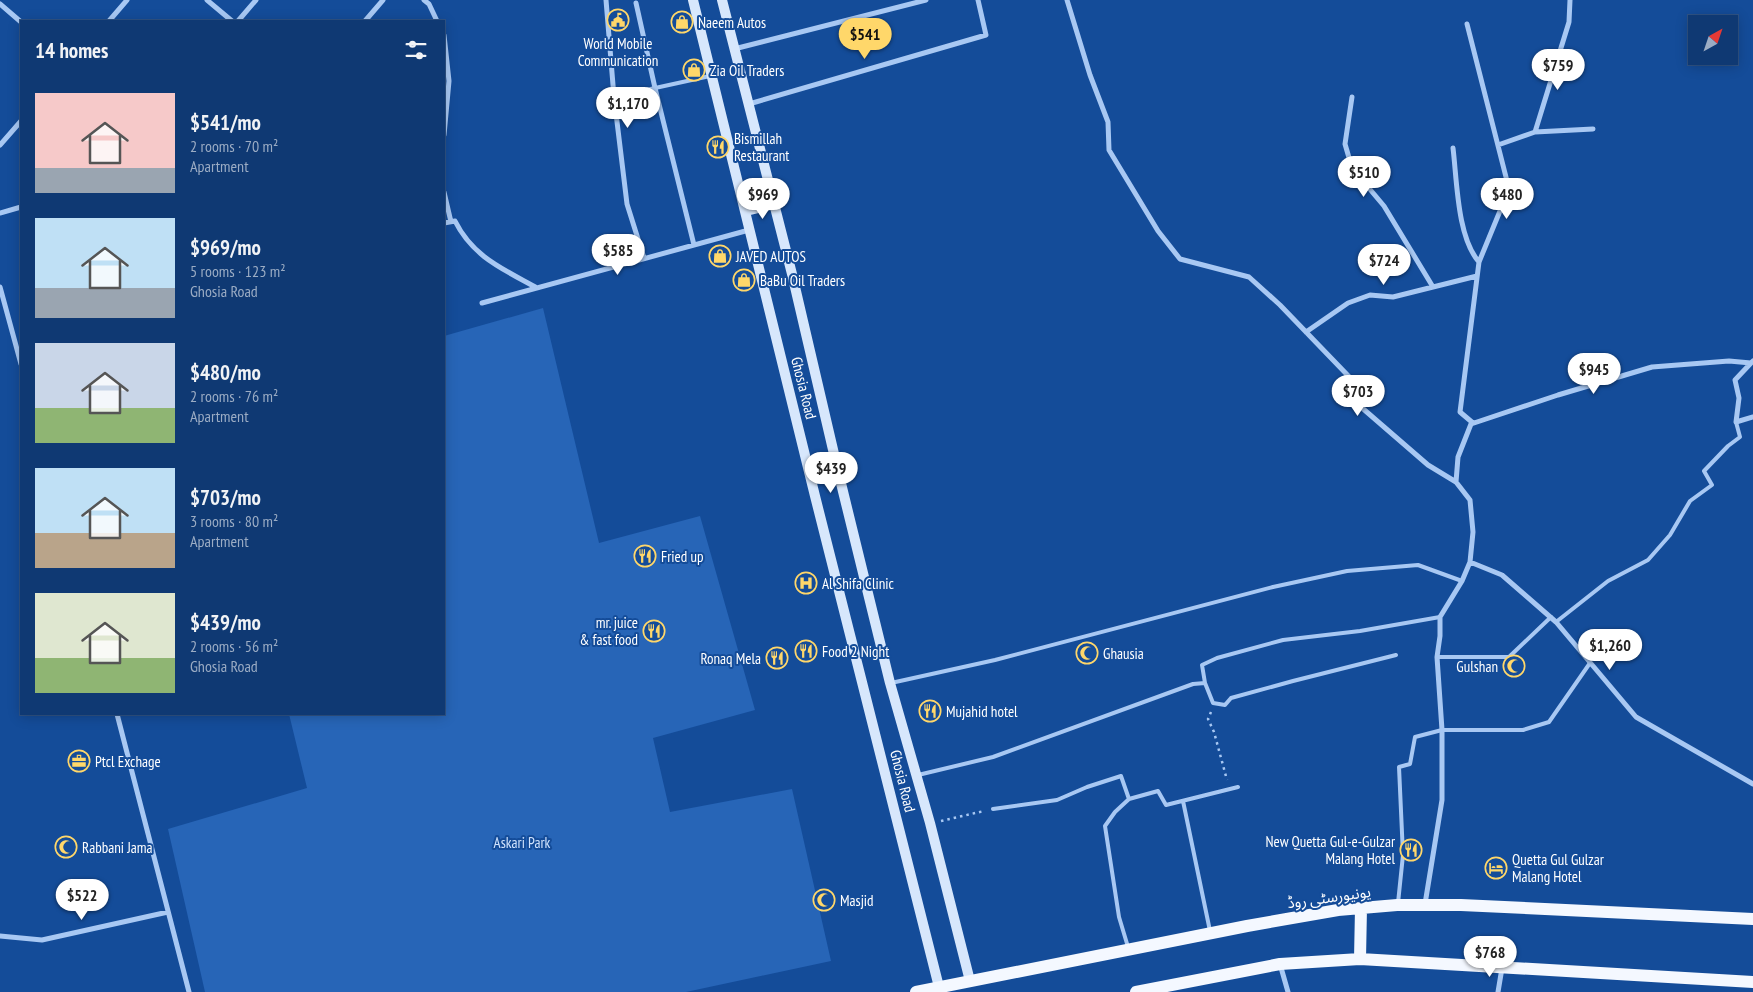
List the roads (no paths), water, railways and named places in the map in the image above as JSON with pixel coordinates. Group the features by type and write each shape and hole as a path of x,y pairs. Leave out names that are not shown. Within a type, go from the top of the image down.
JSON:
{"main road":[{"name":"Ghosia Road","path":"693,0 939,987"},
{"path":"722,0 774,204 890,683 930,823 970,981"},
{"path":"746,211 774,204"},
{"name":"یونیورسٹی روڈ","path":"916,992 1211,933 1338,910 1398,905 1425,905 1553,908 1753,919"},
{"path":"1360,959 1361,908"},
{"path":"1136,992 1280,964 1360,959 1753,982"},
{"path":"1727,979 1753,973"}],"street":[{"path":"110,20 128,0"},
{"path":"207,0 231,20"},
{"path":"239,20 256,0"},
{"path":"366,20 383,0"},
{"path":"424,0 429,4 437,20"},
{"path":"606,0 614,97 627,204 644,258"},
{"path":"734,49 926,0"},
{"path":"749,104 986,35 978,0"},
{"path":"1067,0 1090,75 1108,122 1109,150 1158,231 1180,258 1249,277 1359,387 1361,407 1428,465 1456,482 1470,500 1473,532 1470,562 1462,581 1440,617 1437,657 1442,730 1442,800 1425,905"},
{"path":"1535,132 1569,22 1570,0"},
{"path":"636,3 694,245"},
{"path":"0,4 20,21"},
{"path":"1467,24 1507,181 1500,211 1479,262 1477,276 1460,412 1473,423"},
{"path":"445,44 449,81 445,124"},
{"path":"1352,97 1345,144 1352,168 1384,206 1434,287"},
{"path":"0,145 20,122"},
{"path":"1498,145 1535,132 1593,129"},
{"path":"1453,148 1461,217 1472,254 1479,262"},
{"path":"445,196 451,222"},
{"path":"0,213 20,207"},
{"path":"445,223 455,221 463,236 488,260 537,288"},
{"path":"482,303 749,230"},
{"path":"1306,332 1348,303 1370,295 1393,297 1477,276"},
{"path":"0,287 20,360"},
{"path":"1456,482 1458,457 1473,423 1652,367 1729,361 1752,362"},
{"path":"1752,362 1735,380 1739,398 1736,422 1753,417"},
{"path":"1470,562 1502,575 1551,617 1636,717 1753,784"},
{"path":"117,715 189,992"},
{"path":"0,936 42,940 168,912"},
{"path":"1280,964 1288,992"},
{"path":"1498,992 1502,967"}],"lane":[{"path":"614,97 713,75"},
{"path":"1556,622 1608,581 1648,560 1670,535 1690,500 1712,485 1704,472 1728,446 1740,437 1736,422"},
{"path":"890,683 995,660 1273,587 1347,570 1418,564 1462,581"},
{"path":"1396,656 1231,698 1225,705 1214,703 1204,683 1202,665 1217,658 1283,640 1360,631 1440,617"},
{"path":"1437,657 1508,657 1551,617"},
{"path":"1398,905 1403,855 1399,767 1410,764 1415,737 1442,730 1523,730 1549,722 1590,663"},
{"path":"916,776 993,757 1194,684 1204,683"},
{"path":"993,809 1057,800 1087,787 1121,776 1129,799"},
{"path":"1128,950 1119,917 1104,830 1105,826 1115,812 1129,799 1158,791 1166,805 1205,794 1238,788"},
{"path":"1183,801 1211,933"}],"place":[{"name":"World Mobile Communication","path":"618,20"},
{"name":"Naeem Autos","path":"682,22"},
{"name":"Zia Oil Traders","path":"694,70"},
{"name":"Bismillah Restaurant","path":"718,147"},
{"name":"JAVED AUTOS","path":"720,256"},
{"name":"BaBu Oil Traders","path":"744,280"},
{"name":"Fried up","path":"645,556"},
{"name":"Al Shifa Clinic","path":"806,583"},
{"name":"mr. juice & fast food","path":"654,631"},
{"name":"Food 2 Night","path":"806,651"},
{"name":"Ghausia","path":"1087,653"},
{"name":"Ronaq Mela","path":"777,658"},
{"name":"Gulshan","path":"1514,666"},
{"name":"Mujahid hotel","path":"930,711"},
{"name":"Ptcl Exchage","path":"79,761"},
{"name":"Rabbani Jama","path":"66,847"},
{"name":"New Quetta Gul-e-Gulzar Malang Hotel","path":"1411,850"},
{"name":"Quetta Gul Gulzar Malang Hotel","path":"1496,868"},
{"name":"Masjid","path":"824,900"}],"park label":[{"name":"Askari Park","path":"522,842"}]}
